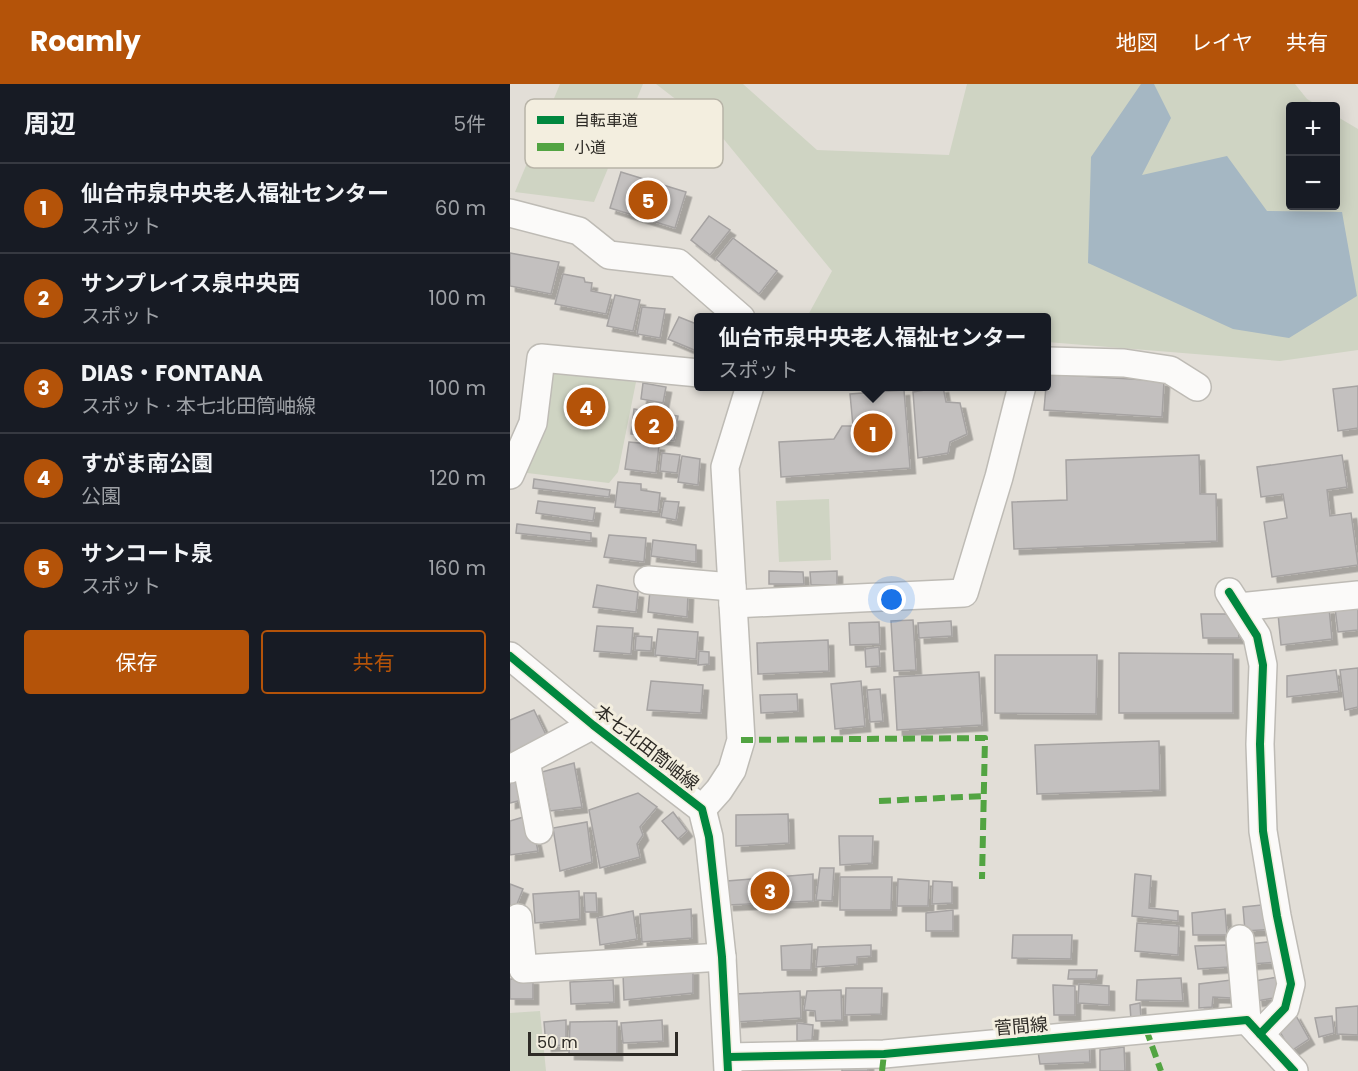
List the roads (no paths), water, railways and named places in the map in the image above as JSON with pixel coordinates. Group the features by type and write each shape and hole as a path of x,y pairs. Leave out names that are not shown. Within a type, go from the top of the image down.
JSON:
{"street":[{"path":"510,213 579,231 609,255 678,263 735,313"},
{"path":"510,475 534,423 541,358 694,373"},
{"path":"1051,360 1124,363 1170,370 1197,387"},
{"path":"702,809 719,790 732,770 741,740 725,467 749,391"},
{"path":"648,580 733,595 964,593 999,477 1021,391"},
{"path":"1254,1027 1285,1008 1292,984 1277,916 1263,831 1260,744 1263,665 1257,636 1234,600 1358,595"},
{"name":"本七北田筒岫線","path":"510,656 702,809 709,837 722,957 728,1064"},
{"path":"539,830 518,765 593,724"},
{"path":"518,918 523,969 722,957"},
{"path":"1240,939 1254,1027 1294,1071"},
{"name":"菅間線","path":"728,1064 1254,1027"}],"water":[{"path":"1141,84 1154,84 1171,118 1142,175 1227,156 1267,211 1342,212 1357,296 1289,338 1233,329 1088,263 1091,157"}],"place":[{"name":"サンコート泉","path":"648,200"},
{"name":"すがま南公園","path":"586,407"},
{"name":"サンプレイス泉中央西","path":"654,425"},
{"name":"仙台市泉中央老人福祉センター","path":"873,433"},
{"name":"DIAS・FONTANA","path":"770,891"}]}
